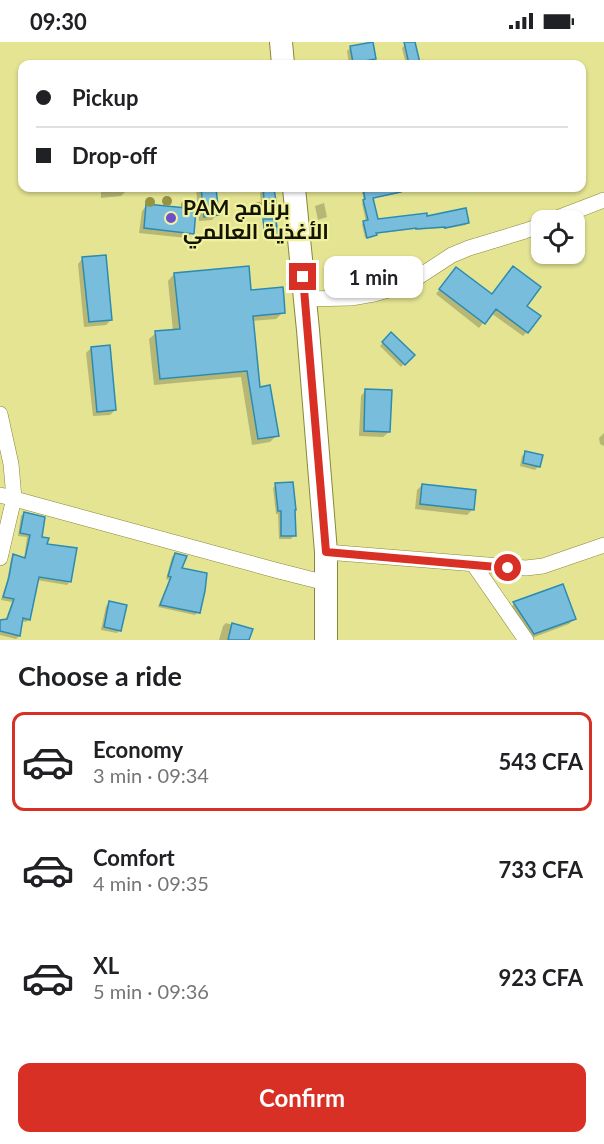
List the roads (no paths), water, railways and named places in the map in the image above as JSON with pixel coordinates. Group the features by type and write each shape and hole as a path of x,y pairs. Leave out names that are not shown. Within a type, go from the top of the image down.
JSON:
{"highway":[{"path":"281,42 283,60"},
{"path":"294,192 326,552 326,640"}],"street":[{"path":"578,210 604,200"},
{"path":"305,299 362,296 406,285 452,255 531,229"},
{"path":"0,414 11,464 0,558"},
{"path":"7,496 326,583"},
{"path":"326,552 526,568 543,566 604,545"},
{"path":"474,565 526,640"}],"place":[{"name":"PAM برنامج الأغذية العالمي","path":"171,218"}]}
